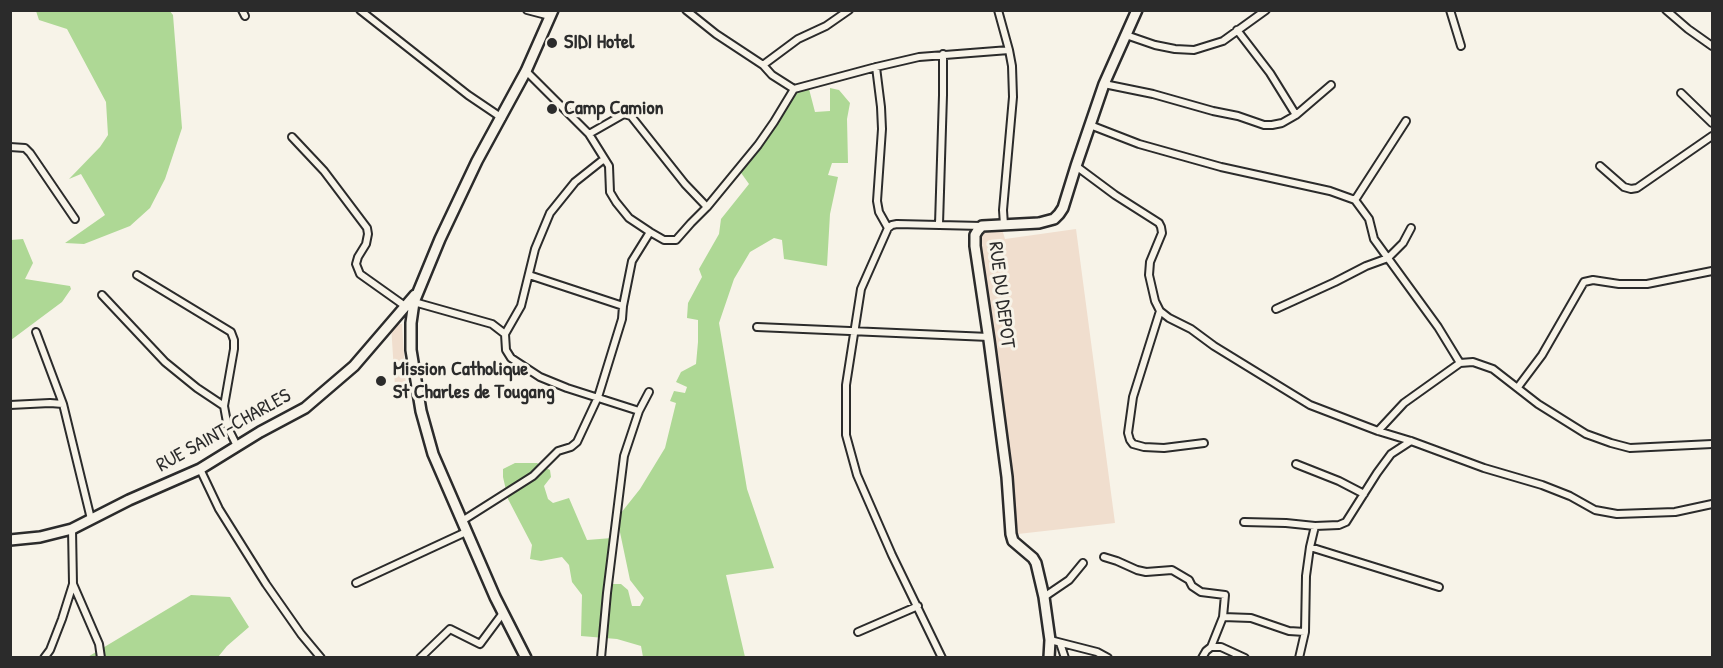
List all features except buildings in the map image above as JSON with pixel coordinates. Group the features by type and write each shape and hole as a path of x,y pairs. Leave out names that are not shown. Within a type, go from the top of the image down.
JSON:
{"street":[{"path":"360,10 468,95 502,118"},
{"path":"526,657 503,614 433,454 421,411 411,350 411,323 412,300 477,161 526,71 552,13 527,10"},
{"path":"686,10 794,90"},
{"path":"763,65 798,39 826,26 849,10"},
{"path":"998,10 1012,66 1013,97 1003,210 1004,225"},
{"name":"RUE DU DEPOT","path":"1049,657 1050,640 1036,563 1013,541 1011,534 1007,477 975,236 982,226 1047,222 1059,214 1066,200 1104,84 1137,10"},
{"path":"1126,35 1155,45 1194,50 1223,41 1266,10"},
{"path":"1450,10 1461,46"},
{"path":"1666,10 1713,46"},
{"path":"1237,30 1270,73 1296,115"},
{"path":"526,71 589,134 609,166 610,192 615,202 629,218 664,240 676,240 707,207 758,145 794,90 919,57 1009,50"},
{"path":"939,225 943,54"},
{"path":"876,67 882,129 877,201 879,212 888,228"},
{"path":"1104,84 1153,94 1272,125 1282,123 1296,115 1331,85"},
{"path":"1682,93 1713,123"},
{"path":"589,134 624,114 631,116 685,184 707,207"},
{"path":"1355,200 1406,121"},
{"path":"1090,125 1139,144 1330,191 1355,200 1369,219 1374,239 1438,327 1460,363"},
{"path":"1600,166 1624,187 1637,188 1713,136"},
{"path":"292,137 324,171 367,228 366,244 356,264 360,274 412,300 492,324 505,334"},
{"path":"10,147 25,148 30,153 75,219"},
{"path":"604,159 575,182 550,213 535,249 521,306 505,334 506,350 511,358 540,377 639,411"},
{"path":"1076,166 1115,195 1159,223 1162,233 1150,262 1149,275 1155,301 1160,311 1310,405 1484,468 1542,485 1570,496 1595,510 1617,514 1675,512 1713,504"},
{"path":"942,657 892,555 857,475 846,435 846,385 861,289 888,228 897,224 982,226"},
{"path":"1276,309 1366,266 1388,258 1402,243 1411,228"},
{"path":"462,521 533,476 558,451 571,447 577,442 598,397 622,319 632,261 650,232"},
{"path":"1518,387 1542,355 1584,282 1593,280 1619,284 1647,284 1713,271"},
{"path":"137,275 231,332 234,349 224,406 228,428 237,446"},
{"path":"529,275 623,306"},
{"path":"102,294 165,362 224,406"},
{"name":"RUE SAINT-CHARLES","path":"10,540 40,537 72,529 129,500 200,469 305,408 354,366 412,300"},
{"path":"1160,311 1133,397 1128,433 1130,440 1132,444 1144,447 1164,448 1204,442"},
{"path":"757,327 989,337"},
{"path":"36,332 63,404 91,519"},
{"path":"1378,431 1404,403 1460,363 1473,362 1493,369 1538,404 1586,434 1611,443 1630,448 1713,444"},
{"path":"601,657 624,456 639,411 649,392"},
{"path":"10,405 63,404"},
{"path":"1244,522 1315,526 1339,525 1346,522 1391,454 1411,441"},
{"path":"1296,464 1339,481 1364,494"},
{"path":"200,469 219,509 266,584 301,634 321,657"},
{"path":"1299,657 1305,632 1306,576 1315,526"},
{"path":"44,657 50,650 73,584 72,529"},
{"path":"356,583 466,532"},
{"path":"1310,547 1439,587"},
{"path":"1104,557 1146,572 1172,570 1189,580 1192,586 1201,592 1226,595 1223,617 1211,646 1202,657"},
{"path":"1044,597 1069,580 1083,563"},
{"path":"73,584 99,644 101,657"},
{"path":"858,632 918,606"},
{"path":"420,657 450,628 480,644 503,614"},
{"path":"1223,617 1251,618 1289,631 1305,632"},
{"path":"1050,640 1108,657"},
{"path":"1060,643 1065,657"},
{"path":"1211,646 1221,647 1245,657"}],"shaded area":[{"path":"1002,229 1005,239 1076,229 1115,523 1018,534 1006,429 979,242 982,231"},
{"path":"402,324 406,386 395,387 391,325"}],"green space":[{"path":"169,10 173,15 182,128 165,179 150,208 130,226 84,244 65,243 105,215 81,174 69,179 100,147 108,135 106,102 67,29 39,20 36,11"},
{"path":"830,88 839,90 850,103 847,119 848,163 832,163 828,175 838,177 830,214 827,266 784,259 782,240 774,238 750,252 734,279 719,323 747,489 774,568 726,575 745,657 643,657 641,646 617,639 581,636 582,595 572,582 569,565 562,557 541,561 530,559 532,545 508,499 503,469 515,463 537,463 550,470 551,477 544,486 548,499 553,503 569,498 587,540 612,538 609,584 621,584 628,590 632,606 640,606 644,598 630,580 617,518 640,489 665,448 676,403 670,401 674,391 685,393 687,387 676,382 681,372 696,364 698,320 687,318 688,303 702,277 699,269 719,234 721,219 749,184 739,170 786,95 809,89 815,112 830,111"},
{"path":"23,239 33,263 25,279 70,286 71,289 62,302 11,340 11,240"},
{"path":"191,595 230,597 249,627 218,657 86,658"}],"place":[{"name":"SIDI Hotel","path":"552,43"},
{"name":"Camp Camion","path":"552,109"},
{"name":"Mission Catholique St Charles de Tougang","path":"381,381"}]}
